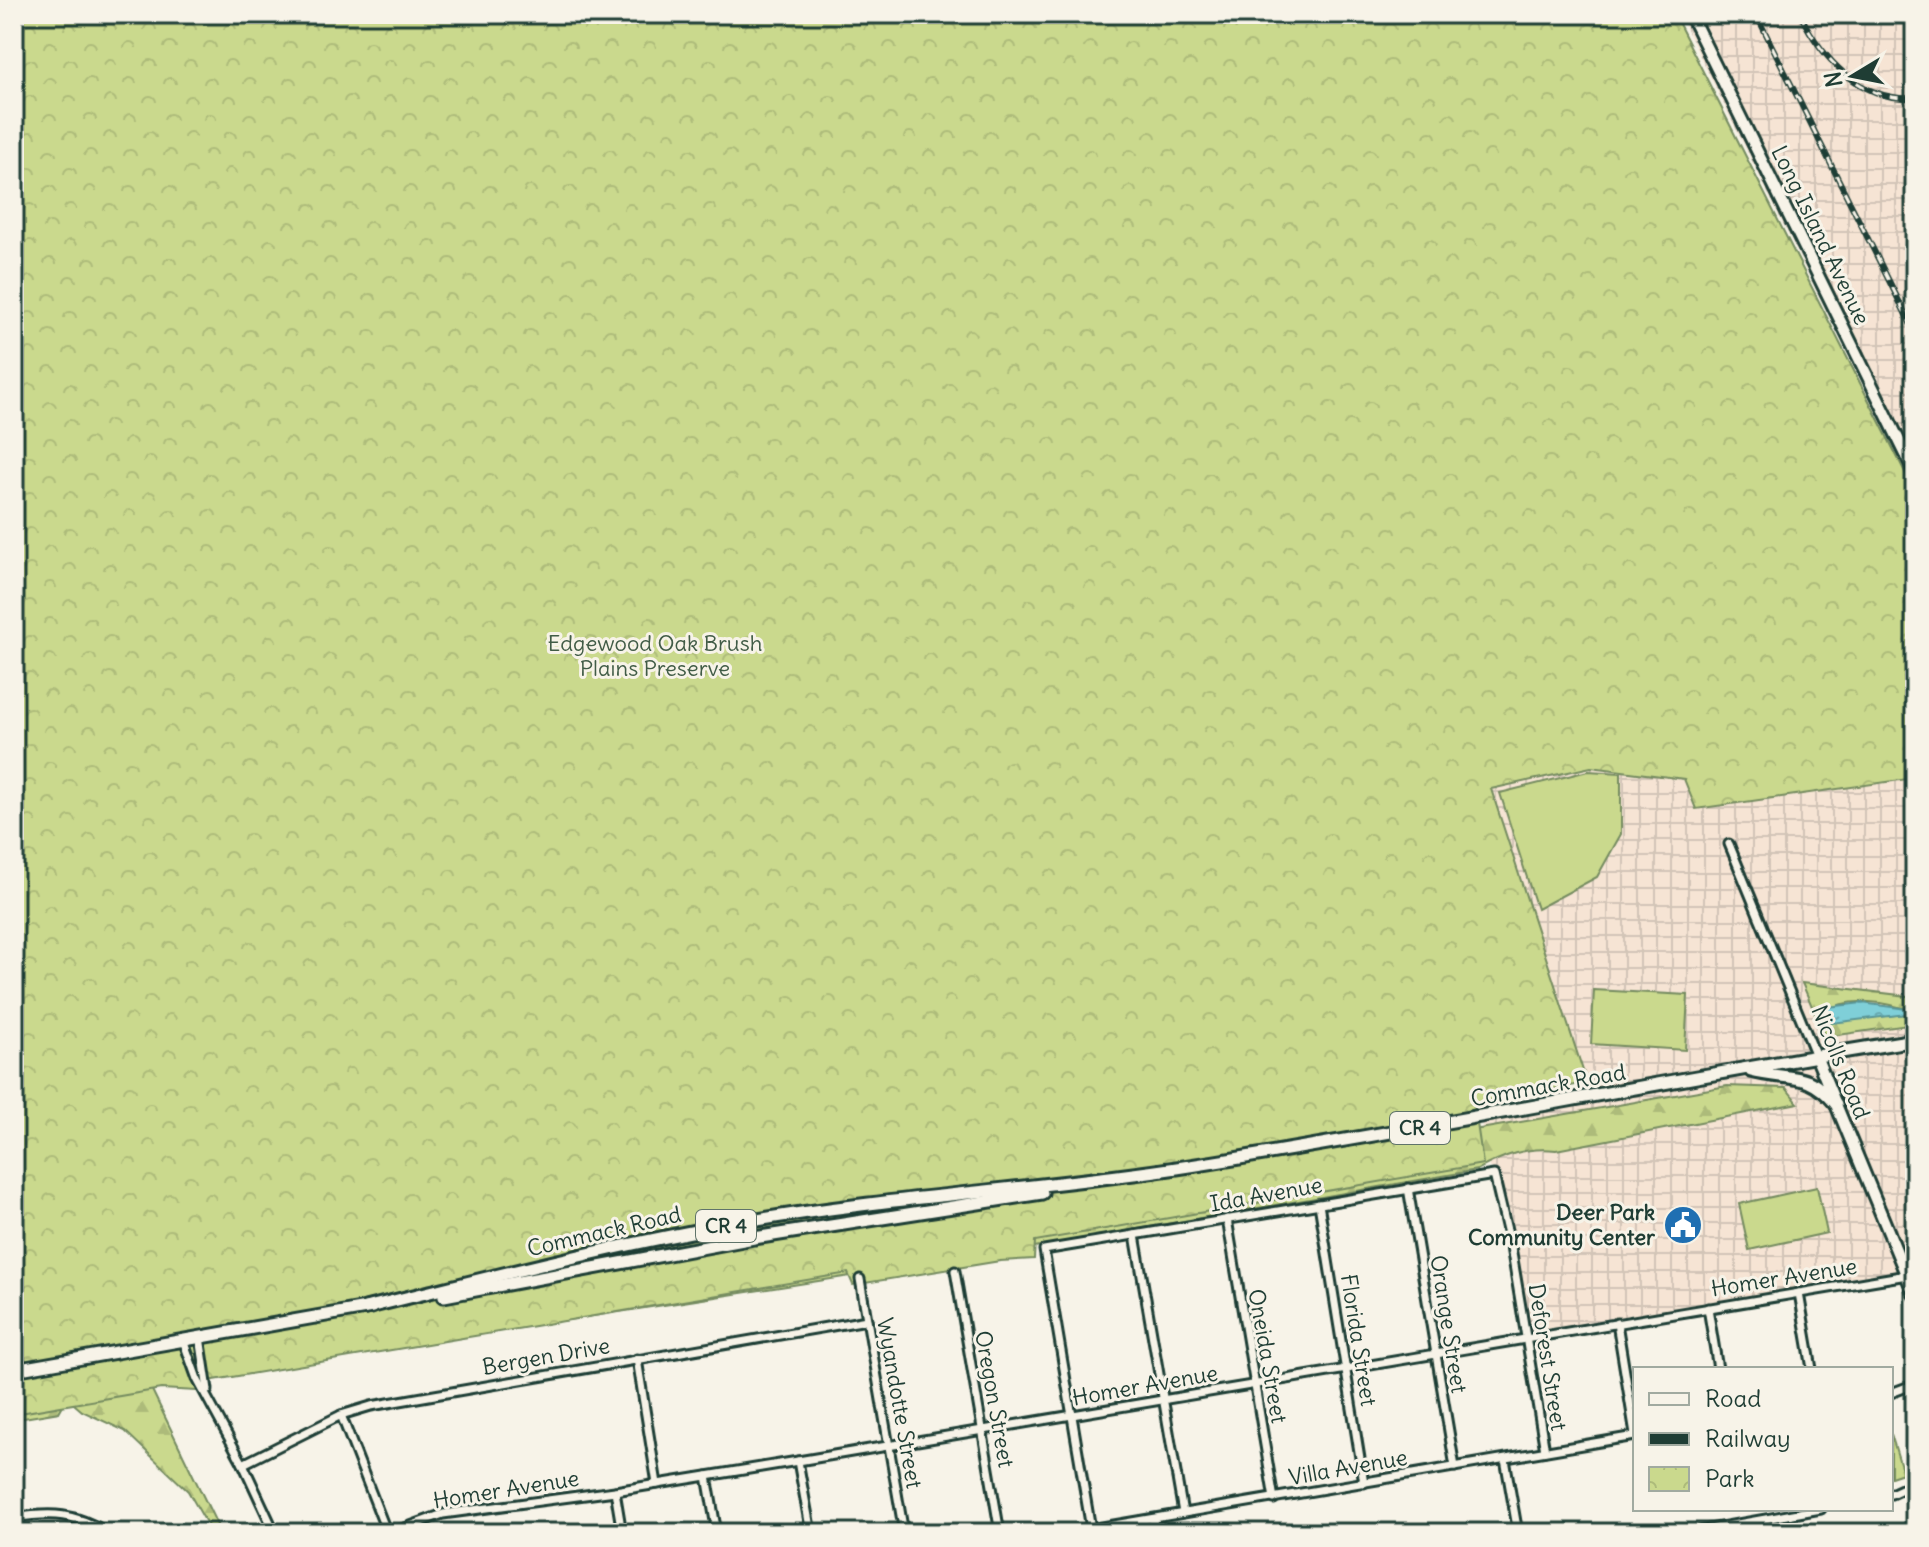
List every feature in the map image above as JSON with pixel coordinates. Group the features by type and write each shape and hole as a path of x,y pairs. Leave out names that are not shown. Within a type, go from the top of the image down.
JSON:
{"main road":[{"name":"Commack Road","path":"365,1308 673,1236 751,1221 858,1206 1093,1181 1410,1130 1915,1040"},
{"path":"1747,1070 1797,1076 1817,1087 1836,1104"},
{"name":"Commack Road","path":"14,1370 503,1286 754,1238 1039,1194 1093,1181"}],"street":[{"name":"Long Island Avenue","path":"1690,14 1915,473"},
{"name":"Nicolls Road","path":"1729,844 1915,1296"},
{"name":"Ida Avenue","path":"1072,1415 1044,1250 1494,1175"},
{"name":"Deforest Street","path":"1494,1175 1511,1247 1545,1451"},
{"name":"Orange Street","path":"1408,1188 1455,1467"},
{"name":"Florida Street","path":"1319,1204 1364,1483"},
{"name":"Oneida Street","path":"1227,1219 1274,1499"},
{"path":"1135,1235 1183,1513"},
{"name":"Oregon Street","path":"955,1271 1000,1533"},
{"name":"Homer Avenue","path":"389,1533 443,1514 707,1476 1907,1275"},
{"name":"Wyandotte Street","path":"860,1279 904,1533"},
{"path":"1799,1293 1812,1367"},
{"path":"1708,1308 1718,1367"},
{"name":"Bergen Drive","path":"243,1464 341,1415 371,1406 867,1320"},
{"path":"1617,1323 1633,1423"},
{"path":"200,1337 209,1396"},
{"path":"183,1340 197,1379 209,1396 275,1533"},
{"path":"637,1359 657,1484"},
{"path":"1893,1392 1915,1384"},
{"path":"341,1415 389,1533"},
{"path":"1072,1415 1091,1529"},
{"name":"Villa Avenue","path":"1067,1533 1633,1435"},
{"path":"1505,1459 1518,1533"},
{"path":"798,1461 811,1533"},
{"path":"707,1476 717,1533"},
{"path":"1893,1493 1915,1483"},
{"path":"615,1491 622,1533"},
{"path":"1687,1533 1810,1511"},
{"path":"14,1518 63,1514 89,1522 108,1533"},
{"path":"1153,1519 1155,1533"}],"shaded area":[{"path":"1679,14 1915,14 1915,489"},
{"path":"1591,768 1685,779 1696,809 1915,778 1915,1273 1526,1338 1498,1170 1489,1167 1479,1109 1589,1090 1491,789"}],"green space":[{"name":"Edgewood Oak Brush Plains Preserve","path":"14,14 1674,14 1915,492 1915,778 1696,809 1684,779 1591,767 1491,789 1587,1083 1474,1103 1483,1164 1035,1241 1034,1259 1000,1261 853,1285 848,1273 214,1380 197,1391 161,1389 14,1414"},
{"path":"1588,771 1621,773 1621,834 1597,877 1537,909 1500,793"},
{"path":"1802,983 1915,997 1915,1013 1915,1024 1825,1037","holes":["1869,1002 1915,1013 1828,1022 1824,1012 1845,1004"]},
{"path":"1594,990 1688,995 1685,1050 1591,1044"},
{"path":"1727,1086 1786,1088 1798,1103 1556,1150 1525,1151 1505,1156 1477,1170 1023,1249 216,1375 842,1234"},
{"path":"1817,1187 1827,1233 1749,1250 1739,1204"},
{"path":"14,1379 150,1386 221,1533 212,1533 188,1491 125,1431 82,1411 67,1398 59,1412 18,1419 14,1417"},
{"path":"1893,1440 1903,1473 1893,1476"}],"water":[{"path":"1862,1003 1907,1009 1915,1013 1832,1023 1826,1020 1824,1012 1828,1007"}],"railway":[{"path":"1756,14 1915,333"},
{"path":"1800,14 1832,61 1860,85 1877,93 1915,98"}],"place":[{"name":"Deer Park Community Center","path":"1683,1225"}]}
